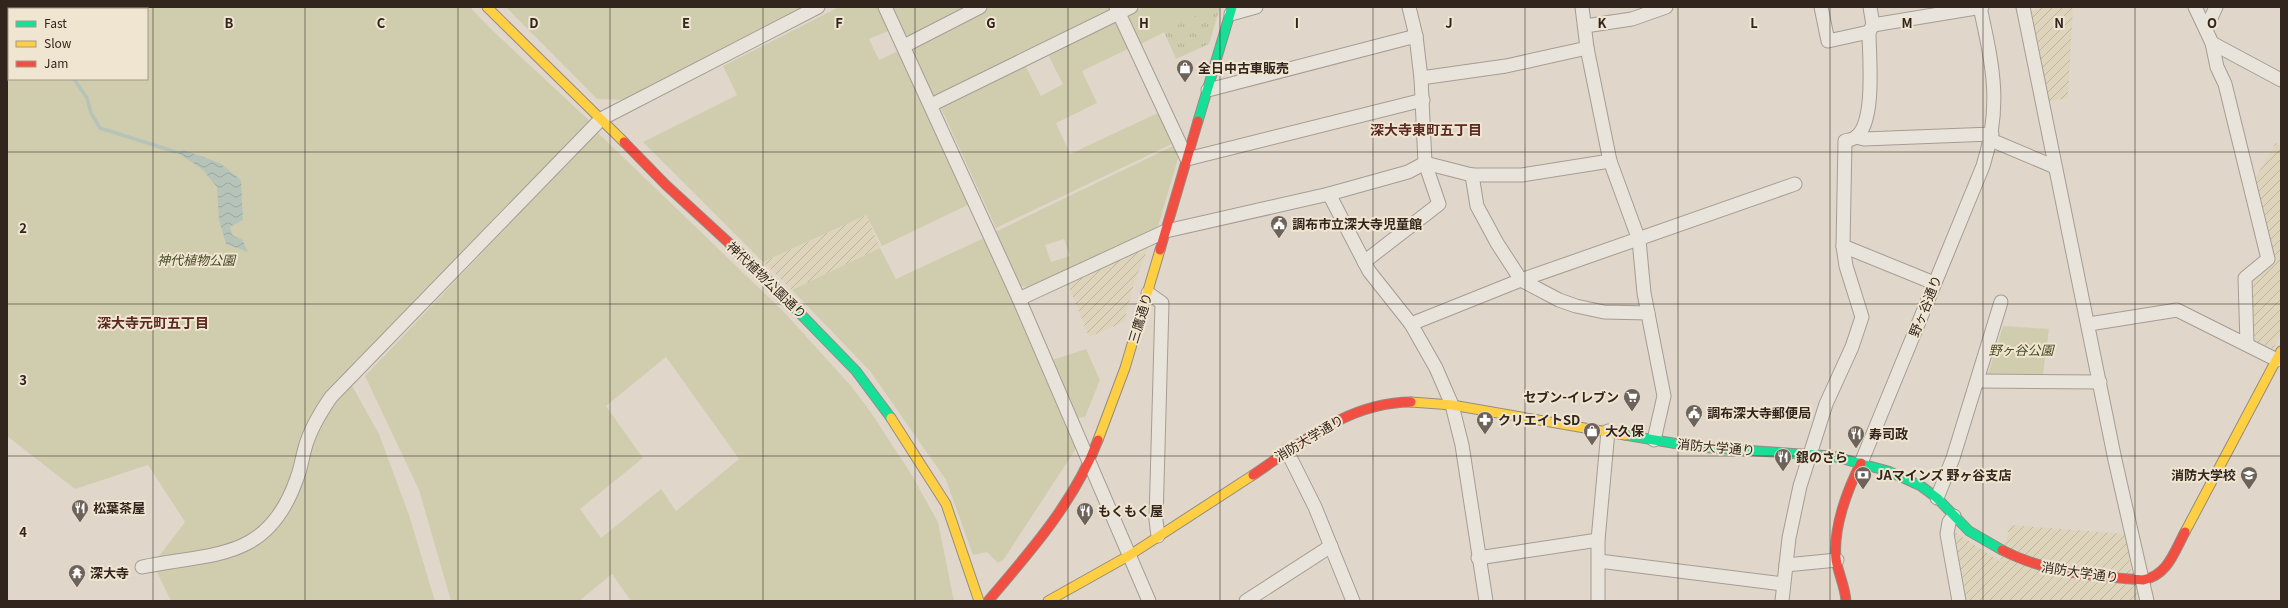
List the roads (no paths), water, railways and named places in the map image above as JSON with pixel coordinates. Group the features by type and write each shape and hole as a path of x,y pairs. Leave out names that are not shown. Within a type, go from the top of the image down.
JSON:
{"street":[{"name":"神代植物公園通り","path":"486,7 601,118 666,185 782,292 856,371 900,429 946,504 979,601"},
{"path":"142,568 193,560 228,552 241,547 270,527 290,498 309,436 316,419 331,397 601,118 818,7"},
{"path":"885,7 932,105 1019,299 1149,601"},
{"path":"904,46 980,7"},
{"path":"932,105 1118,10 1131,7"},
{"path":"1231,10 1256,7"},
{"path":"1364,262 1439,204 1425,164 1421,78 1416,36 1409,7"},
{"path":"1582,7 1587,48 1610,161 1639,240 1644,293 1664,396 1654,440"},
{"path":"1585,26 1632,19 1666,7"},
{"path":"1821,7 1828,41 1871,28 1981,7"},
{"path":"1782,601 1783,584 1800,486 1826,404 1852,348 1862,317 1846,266 1844,246 1845,141 1856,137 1865,125 1871,92 1870,7"},
{"name":"野ヶ谷通り","path":"1846,601 1846,588 1837,560 1840,526 1848,492 1983,166 1992,137 1995,110 1994,85 1981,7"},
{"path":"2023,7 2125,506 2147,601"},
{"path":"2195,7 2212,42 2217,67 2225,84 2268,259 2245,278 2247,344"},
{"path":"2206,29 2216,7"},
{"path":"1118,10 1187,159 1423,100"},
{"name":"三鷹通り","path":"988,601 1043,536 1090,461 1110,410 1148,292 1231,10"},
{"path":"1208,90 1416,36"},
{"path":"2212,42 2281,80"},
{"path":"1421,78 1506,66 1587,48"},
{"path":"1856,137 1864,139 1992,137 2055,167"},
{"path":"1019,299 1166,231 1329,194 1408,172 1425,164 1472,175 1522,175 1610,161"},
{"path":"1472,175 1477,206 1497,243 1521,280 1558,300 1591,310 1648,314"},
{"path":"1411,324 1521,280 1639,240 1795,184"},
{"path":"1329,194 1364,262 1411,324 1436,368 1452,405 1462,445 1478,558 1486,601"},
{"path":"1844,246 1934,283"},
{"path":"1148,292 1162,303 1156,520 1158,536"},
{"path":"1937,498 1953,458 1978,381 2001,302"},
{"path":"2089,324 2177,310 2247,344 2280,358"},
{"name":"消防大学通り","path":"1048,601 1130,555 1286,451 1338,419 1369,407 1414,401 1452,405 1696,447 1832,456 1861,463 1888,471 1913,483 1937,498 1951,519 1984,542 2033,564 2076,574 2143,580 2153,578 2165,570 2280,358"},
{"path":"1978,381 2100,382"},
{"path":"1598,601 1598,540 1608,431"},
{"path":"1286,451 1310,498 1353,601"},
{"path":"1951,519 1947,534 1959,601"},
{"path":"1478,558 1598,540"},
{"path":"1246,601 1331,546"},
{"path":"1786,565 1837,560"},
{"path":"1598,561 1783,584"}],"water":[{"path":"184,150 220,163 241,180 243,220 230,227 233,236 242,239 248,252 226,244 219,220 217,187 202,169 176,152"}],"waterway":[{"path":"75,80 87,98 91,113 100,128 176,152"}],"place":[{"name":"全日中古車販売","path":"1185,83"},
{"name":"調布市立深大寺児童館","path":"1279,239"},
{"name":"セブン-イレブン","path":"1632,412"},
{"name":"調布深大寺郵便局","path":"1694,428"},
{"name":"クリエイトSD","path":"1485,435"},
{"name":"大久保","path":"1592,446"},
{"name":"寿司政","path":"1856,449"},
{"name":"銀のさら","path":"1783,472"},
{"name":"JAマインズ 野ヶ谷支店","path":"1863,490"},
{"name":"消防大学校","path":"2249,490"},
{"name":"松葉茶屋","path":"80,523"},
{"name":"もくもく屋","path":"1085,526"},
{"name":"深大寺","path":"77,588"}],"district":[{"name":"深大寺東町五丁目","path":"1426,130"},
{"name":"深大寺元町五丁目","path":"153,323"}],"park label":[{"name":"神代植物公園","path":"196,260"},
{"name":"野ヶ谷公園","path":"2021,350"}]}
